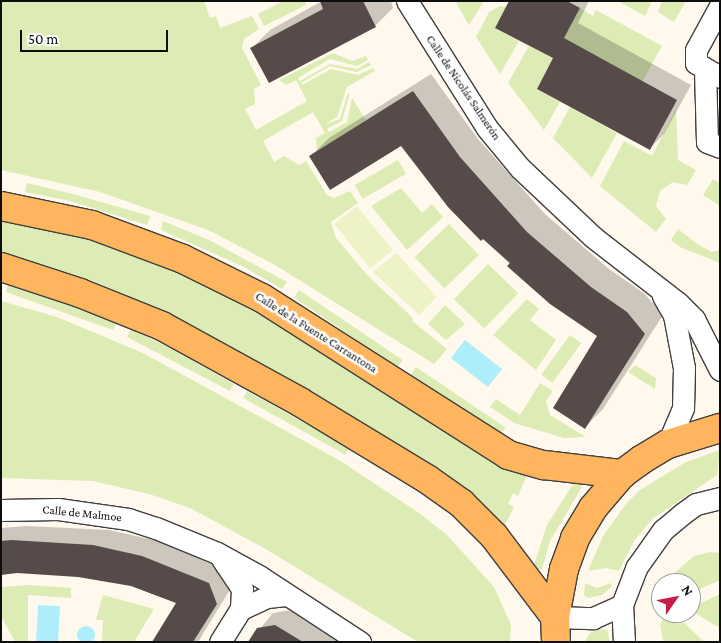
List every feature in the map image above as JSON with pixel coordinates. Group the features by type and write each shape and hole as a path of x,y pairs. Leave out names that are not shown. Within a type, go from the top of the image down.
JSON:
{"main road":[{"name":"Calle de la Fuente Carrantona","path":"1,206 92,225 183,258 262,298 508,455 544,465 622,474"},
{"path":"1,267 80,293 162,326 300,402 427,479 460,503 494,536 554,631"},
{"path":"554,631 558,589 575,538 593,508 622,474 668,444 720,428"}],"street":[{"name":"Calle de Nicolás Salmerón","path":"407,1 487,128 520,168 593,237 694,319 720,370"},
{"path":"720,6 696,50 696,63 712,73 707,142 720,147"},
{"name":"Calle de Nicolás Salmerón","path":"659,289 674,315 684,368 683,408 668,444"},
{"path":"624,642 622,605 636,568 663,530 696,504 720,498"},
{"name":"Calle de Malmoe","path":"1,510 58,509 128,519 217,553 360,642"},
{"path":"217,553 242,589 241,609 220,642"},
{"path":"241,609 267,597 286,595"},
{"path":"554,631 593,618 622,605"}],"green space":[{"path":"1,1 204,1 210,18 216,16 220,28 252,16 259,29 244,39 242,48 261,85 254,89 255,104 245,109 256,130 307,101 296,80 286,85 279,80 333,53 352,61 366,56 368,60 357,66 330,59 298,78 300,81 330,64 357,69 369,62 371,65 357,72 330,66 301,83 302,85 331,69 358,75 373,68 375,71 347,87 337,117 325,124 340,119 347,95 350,93 342,121 327,129 329,132 347,122 352,98 366,120 317,152 316,138 325,133 313,112 263,141 274,162 284,156 299,165 306,161 327,195 334,198 350,191 358,203 331,222 336,238 368,276 413,318 412,321 447,349 434,364 275,265 208,230 100,192 1,170"},
{"path":"283,1 305,1 306,5 264,26 258,14"},
{"path":"455,1 484,1 469,25"},
{"path":"618,1 652,1 645,16"},
{"path":"662,1 686,1 674,22 658,12"},
{"path":"500,6 506,7 495,28 519,41 500,74 476,37 489,12"},
{"path":"580,8 593,16 596,10 662,46 642,82 563,39"},
{"path":"529,46 553,58 537,89 560,102 544,130 508,83"},
{"path":"570,107 617,133 592,178 553,138"},
{"path":"676,109 678,160 696,170 687,185 673,182 660,191 656,206 666,219 656,232 600,186 624,141 652,156"},
{"path":"398,160 406,174 363,199 355,185"},
{"path":"713,179 720,183 720,206 703,195"},
{"path":"27,183 150,216 147,225 70,201 25,192"},
{"path":"401,188 422,213 432,204 443,217 407,250 371,206"},
{"path":"357,206 393,250 370,269 334,224"},
{"path":"1,219 104,242 205,281 278,323 497,465 527,475 518,496 513,493 508,504 514,507 504,527 458,485 421,459 313,394 159,310 95,282 1,254"},
{"path":"163,221 209,240 287,282 282,289 244,267 161,230"},
{"path":"449,224 479,255 444,288 414,257"},
{"path":"678,229 712,252 720,250 720,263 680,247 671,240"},
{"path":"396,253 437,297 419,315 373,272"},
{"path":"488,264 518,293 484,328 454,299"},
{"path":"8,285 79,307 117,322 113,330 6,292"},
{"path":"299,290 403,360 398,367 294,297"},
{"path":"527,299 539,309 530,320 556,340 536,370 493,335"},
{"path":"1,301 57,317 143,353 339,460 419,513 447,535 494,587 511,625 510,642 418,642 264,548 190,508 149,494 93,481 1,478"},
{"path":"445,305 465,324 446,340 428,324"},
{"path":"131,329 168,347 234,384 230,391 127,337"},
{"path":"570,335 581,343 553,383 541,375"},
{"path":"635,365 656,378 655,389 628,372"},
{"path":"416,367 506,427 501,435 411,374"},
{"path":"540,383 553,391 546,401 550,415 586,437 564,438 514,423 490,407 496,399 520,415"},
{"path":"247,391 349,448 345,455 243,398"},
{"path":"720,450 717,475 652,519 634,541 619,571 606,568 588,571 603,536 626,504 640,490 686,462"},
{"path":"575,481 582,487 550,541 542,569 538,570 534,565 547,525"},
{"path":"710,552 720,553 720,580 701,589 701,573 674,573 694,556"},
{"path":"585,583 597,588 611,583 612,586 602,595 588,598 584,595"},
{"path":"30,585 71,588 71,598 28,595 28,642 15,642 1,616 1,587"},
{"path":"720,594 720,628 701,617 701,603"},
{"path":"103,595 154,609 134,642 102,642 103,620 96,620"},
{"path":"684,623 704,642 663,642 660,624"},
{"path":"599,629 607,630 610,642 585,642 590,633"}],"water":[{"path":"465,340 502,369 488,387 451,358"},
{"path":"38,605 60,606 58,642 36,642"},
{"path":"86,626 92,629 95,635 92,641 86,644 80,641 77,635 80,629"}],"building":[{"path":"320,1 363,1 376,27 269,83 250,48 323,9"},
{"path":"509,1 567,1 580,8 564,38 677,100 650,150 537,89 553,58 495,28"},
{"path":"413,91 460,157 527,232 591,287 627,312 645,334 585,429 553,408 597,336 550,304 507,266 510,263 483,239 481,241 448,207 401,146 330,190 309,156"},
{"path":"1,541 93,545 142,556 209,583 217,604 193,642 152,642 176,603 131,586 78,577 17,573 1,575"},
{"path":"275,625 303,642 248,642 257,628"}]}
